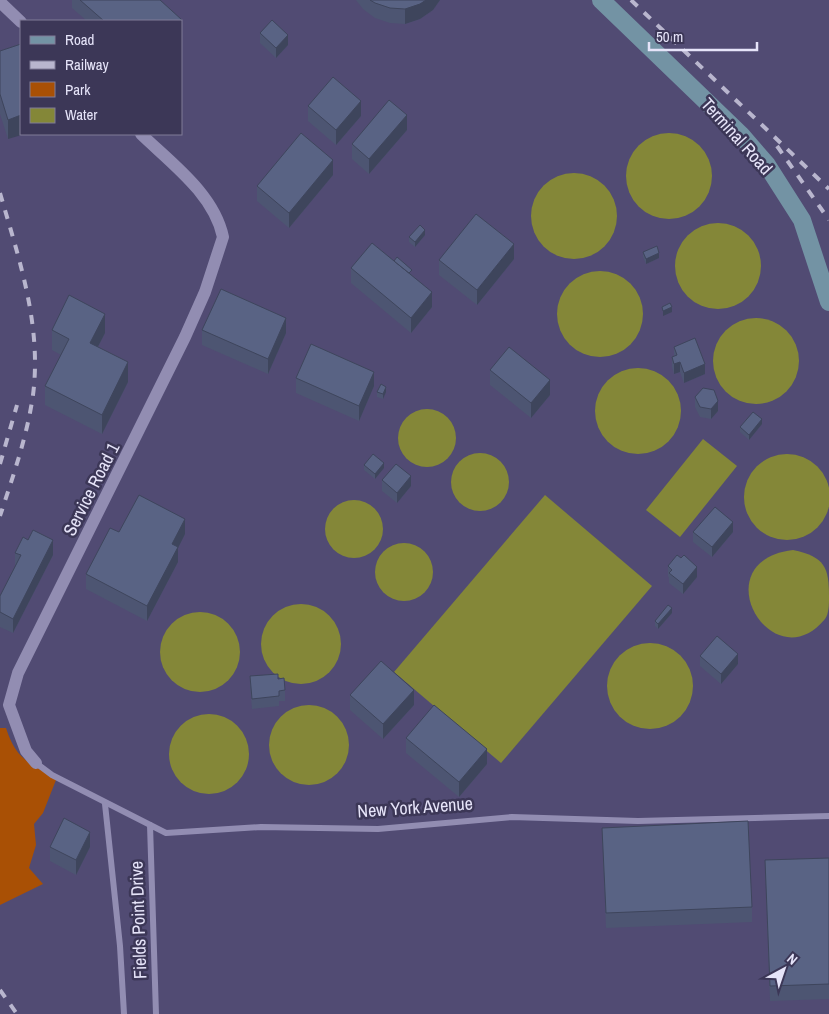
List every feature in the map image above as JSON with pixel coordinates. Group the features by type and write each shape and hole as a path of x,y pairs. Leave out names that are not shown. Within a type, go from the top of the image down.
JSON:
{"street":[{"name":"Terminal Road","path":"601,0 741,135 767,165 802,220 829,302"},
{"path":"0,2 20,21"},
{"name":"Service Road 1","path":"26,751 9,705 18,673 185,337 205,292 222,242 221,226 207,202 190,180 142,135"},
{"name":"New York Avenue","path":"26,751 36,763"}],"lane":[{"name":"New York Avenue","path":"36,763 52,775 166,833 260,827 378,829 512,817 638,821 829,816"},
{"path":"106,804 120,946 124,1014"},
{"name":"Fields Point Drive","path":"150,825 156,1014"}],"shaded area":[{"path":"0,0 829,0 829,1014 0,1014"}],"green space":[{"path":"0,728 6,728 15,748 25,760 56,780 43,813 34,824 36,845 29,868 43,884 0,905"}],"water":[{"path":"669,133 685,137 699,146 708,160 712,176 708,192 699,206 685,215 669,219 653,215 639,206 630,192 626,176 630,160 639,146 653,137"},
{"path":"574,173 590,177 604,186 613,200 617,216 613,232 604,246 590,255 574,259 558,255 544,246 535,232 531,216 535,200 544,186 558,177"},
{"path":"718,223 734,227 748,236 757,250 761,266 757,282 748,296 734,305 718,309 702,305 688,296 679,282 675,266 679,250 688,236 702,227"},
{"path":"600,271 616,275 630,284 639,298 643,314 639,330 630,344 616,353 600,357 584,353 570,344 561,330 557,314 561,298 570,284 584,275"},
{"path":"756,318 772,322 786,331 795,345 799,361 795,377 786,391 772,400 756,404 740,400 726,391 717,377 713,361 717,345 726,331 740,322"},
{"path":"638,368 654,372 668,381 677,395 681,411 677,427 668,441 654,450 638,454 622,450 608,441 599,427 595,411 599,395 608,381 622,372"},
{"path":"427,409 438,411 448,417 454,427 456,438 454,449 448,459 438,465 427,467 416,465 406,459 400,449 398,438 400,427 406,417 416,411"},
{"path":"703,439 737,466 680,537 646,510"},
{"path":"480,453 491,455 501,461 507,471 509,482 507,493 501,503 491,509 480,511 469,509 459,503 453,493 451,482 453,471 459,461 469,455"},
{"path":"787,454 803,458 817,467 826,481 830,497 826,513 817,527 803,536 787,540 771,536 757,527 748,513 744,497 748,481 757,467 771,458"},
{"path":"545,495 652,586 501,763 394,672"},
{"path":"354,500 365,502 375,508 381,518 383,529 381,540 375,550 365,556 354,558 343,556 333,550 327,540 325,529 327,518 333,508 343,502"},
{"path":"404,543 415,545 425,551 431,561 433,572 431,583 425,593 415,599 404,601 393,599 383,593 377,583 375,572 377,561 383,551 393,545"},
{"path":"793,550 812,556 823,565 828,578 829,606 825,619 805,635 785,637 767,628 755,613 749,594 752,574 766,559"},
{"path":"301,604 316,607 329,616 338,629 341,644 338,659 329,672 316,681 301,684 286,681 273,672 264,659 261,644 264,629 273,616 286,607"},
{"path":"200,612 215,615 228,624 237,637 240,652 237,667 228,680 215,689 200,692 185,689 172,680 163,667 160,652 163,637 172,624 185,615"},
{"path":"650,643 674,650 686,662 693,686 686,710 674,722 650,729 626,722 614,710 607,686 614,662 626,650"},
{"path":"301,705 317,705 331,712 342,723 349,737 349,753 346,760 331,778 317,785 301,785 287,778 276,767 269,753 269,737 276,723 287,712"},
{"path":"209,714 224,717 237,726 246,739 249,754 246,769 237,782 224,791 209,794 194,791 181,782 172,769 169,754 172,739 181,726 194,717"}],"building":[{"path":"80,0 160,0 182,20 103,20"},
{"path":"370,0 426,0 405,9 390,8"},
{"path":"272,20 288,35 276,48 260,33"},
{"path":"20,44 20,115 8,120 0,94 0,51"},
{"path":"333,77 361,101 336,130 308,106"},
{"path":"389,100 407,115 369,159 352,144"},
{"path":"301,133 333,160 289,213 257,186"},
{"path":"476,214 514,244 477,290 439,260"},
{"path":"420,225 425,230 415,242 409,237"},
{"path":"372,243 432,292 411,318 351,268"},
{"path":"657,246 659,253 646,259 643,252"},
{"path":"397,257 412,270 409,273 394,261"},
{"path":"221,289 286,318 268,359 202,330"},
{"path":"69,295 105,314 90,343 128,362 102,415 45,386 69,339 52,330"},
{"path":"670,303 672,307 663,311 662,307"},
{"path":"695,338 705,364 684,373 680,362 674,364 672,357 677,355 674,347"},
{"path":"311,344 374,372 359,406 296,378"},
{"path":"509,347 550,380 531,403 490,370"},
{"path":"381,384 386,387 383,394 377,392"},
{"path":"703,388 714,390 718,401 711,409 700,407 695,397"},
{"path":"753,412 762,419 749,435 740,427"},
{"path":"373,454 384,463 375,474 364,465"},
{"path":"396,464 411,476 397,493 382,480"},
{"path":"139,495 185,519 172,544 178,547 147,606 86,574 110,528 119,532"},
{"path":"715,507 733,522 712,547 693,532"},
{"path":"33,530 53,540 13,619 0,612 0,596 21,555 15,553 23,537 28,540"},
{"path":"677,555 681,558 684,555 697,567 683,584 669,573 672,570 668,566"},
{"path":"668,605 672,608 658,624 655,621"},
{"path":"717,636 738,654 721,674 700,656"},
{"path":"381,661 414,690 383,724 350,695"},
{"path":"278,674 278,679 284,678 285,690 279,691 279,696 252,699 250,676"},
{"path":"434,705 487,749 459,782 406,738"},
{"path":"64,818 90,832 76,860 50,847"},
{"path":"748,821 752,907 606,913 602,828"},
{"path":"829,858 829,984 770,986 765,860"}],"railway":[{"path":"631,0 829,189"},
{"path":"777,146 829,220"},
{"path":"0,193 27,292 32,318 35,369 33,395 27,426 0,516"},
{"path":"0,464 17,405"},
{"path":"0,990 17,1014"}]}
